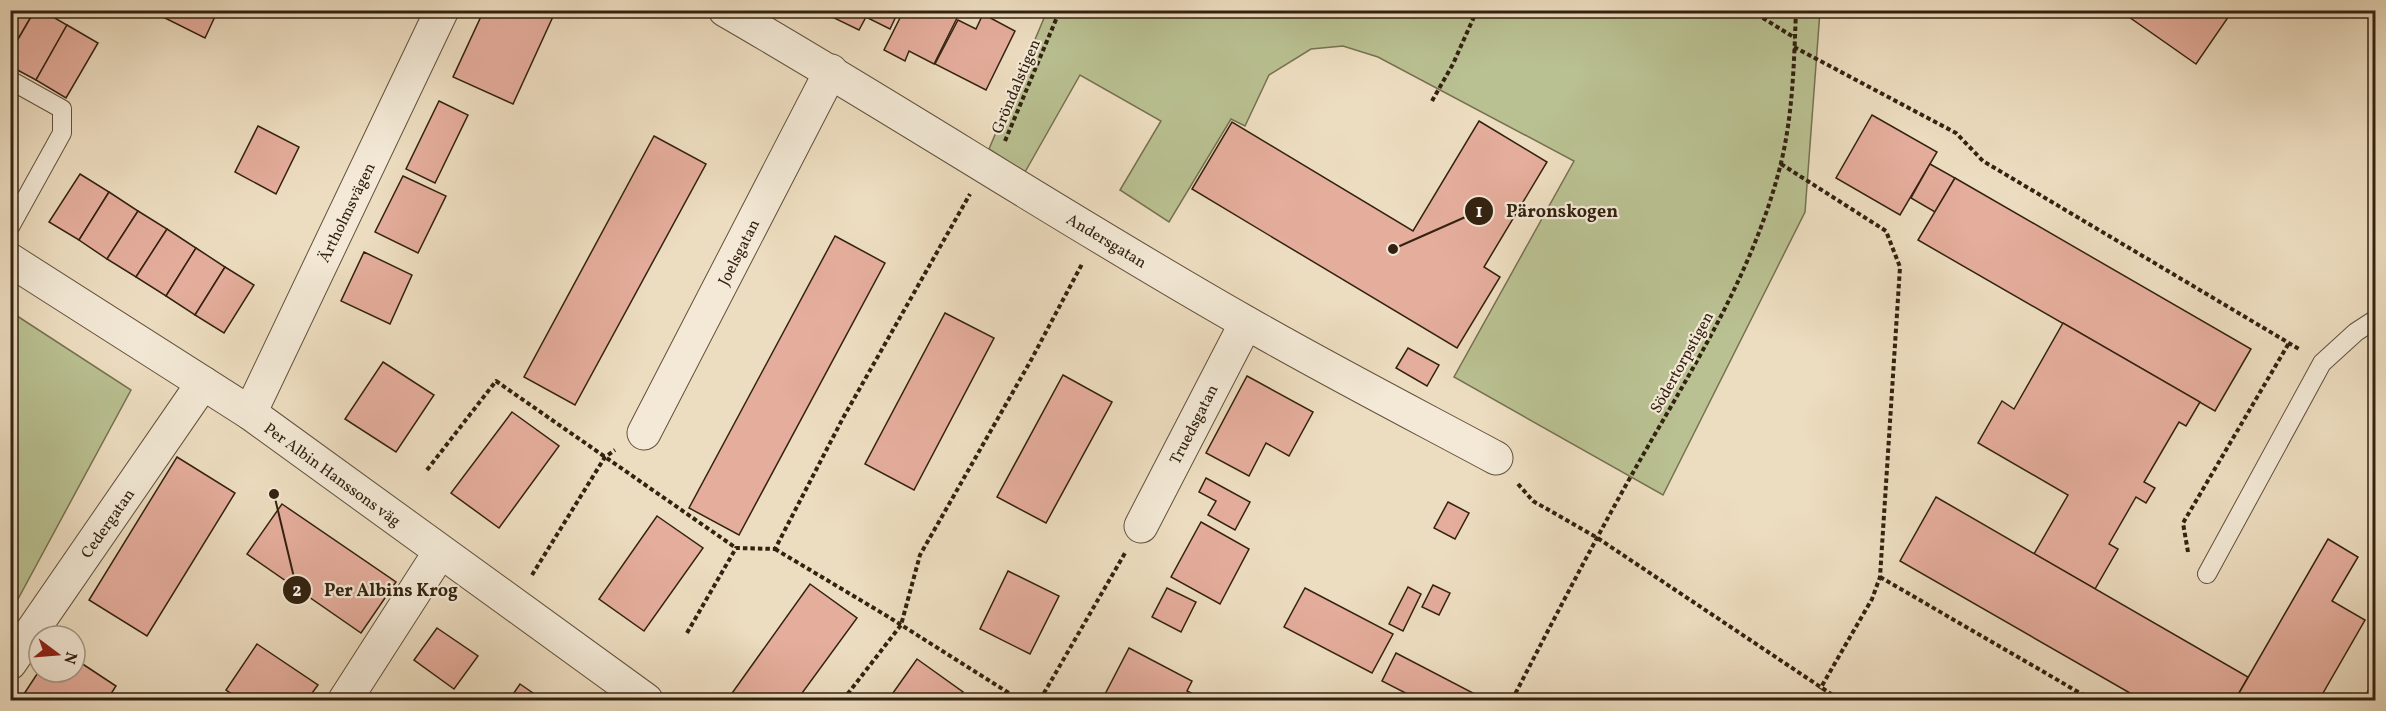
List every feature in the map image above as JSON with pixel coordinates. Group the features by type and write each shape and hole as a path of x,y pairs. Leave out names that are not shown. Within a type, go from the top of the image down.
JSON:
{"street":[{"name":"Ärtholmsvägen","path":"250,413 442,10"},
{"name":"Andersgatan","path":"725,10 831,71 988,170 1246,323 1496,458"},
{"name":"Joelsgatan","path":"644,433 831,71"},
{"name":"Per Albin Hanssons väg","path":"10,260 250,413 646,700"},
{"name":"Truedsgatan","path":"1141,526 1246,323"},
{"name":"Cedergatan","path":"10,663 203,382"},
{"path":"345,700 440,552"}],"lane":[{"path":"10,80 62,109 62,133 10,227"},
{"path":"2207,574 2322,363 2356,332 2376,319"}],"path":[{"name":"Gröndalstigen","path":"775,549 843,418 988,170 1060,10"},
{"path":"1432,101 1453,64 1477,10"},
{"path":"1750,10 1795,38"},
{"name":"Södertorpstigen","path":"1512,700 1596,537 1685,381 1752,251 1769,206 1790,122 1796,10"},
{"path":"1794,47 1956,133 1983,161 2322,363"},
{"path":"1781,164 1886,231 1900,267 1881,577 1872,599 1820,689"},
{"path":"843,700 901,625 920,555 1030,362 1097,234"},
{"path":"2207,574 2189,559 2183,523 2289,343"},
{"path":"427,470 496,381 736,548 775,549 1020,700"},
{"path":"514,603 605,457 644,433"},
{"path":"1496,458 1533,501 1596,537 1820,689 1840,700"},
{"path":"1040,700 1141,526"},
{"path":"687,633 736,548"},
{"path":"1881,577 2092,700"},
{"path":"2364,700 2376,681"},
{"path":"1001,700 1007,692"}],"green space":[{"path":"1047,11 1820,11 1805,212 1663,495 1454,377 1574,161 1378,57 1343,46 1311,49 1269,75 1245,126 1231,119 1169,222 1120,190 1161,121 1080,75 1025,172 989,149"},
{"path":"11,312 131,390 11,612"}],"building":[{"path":"10,10 35,10 10,53"},
{"path":"35,10 41,10 67,25 36,80 10,66 10,53"},
{"path":"149,10 218,10 205,38"},
{"path":"484,10 556,10 513,104 453,77"},
{"path":"835,10 899,10 890,29 866,17 859,30 832,17"},
{"path":"904,10 961,10 934,64 909,51 905,61 884,50"},
{"path":"2119,10 2221,10 2229,16 2196,64"},
{"path":"983,14 1015,31 986,90 935,64 958,20 976,29"},
{"path":"67,25 98,43 66,98 36,80"},
{"path":"439,101 468,115 435,183 406,169"},
{"path":"1872,115 1937,152 1900,215 1836,178"},
{"path":"1479,121 1547,162 1484,267 1500,277 1457,348 1192,189 1232,122 1413,231"},
{"path":"258,126 299,147 276,194 235,172"},
{"path":"654,136 706,164 575,405 524,377"},
{"path":"1930,164 1955,178 1935,212 1911,198"},
{"path":"80,174 109,192 79,240 49,222"},
{"path":"403,176 446,196 418,253 375,232"},
{"path":"1955,178 2251,349 2215,411 1918,240"},
{"path":"109,192 138,211 107,259 79,240"},
{"path":"138,211 167,229 136,277 107,259"},
{"path":"167,229 196,248 166,296 136,277"},
{"path":"835,236 885,263 739,535 689,508"},
{"path":"196,248 225,267 195,315 166,296"},
{"path":"364,252 412,275 390,324 341,301"},
{"path":"225,267 254,285 224,333 195,315"},
{"path":"945,313 994,338 914,490 865,464"},
{"path":"2063,323 2200,402 2186,426 2179,422 2144,482 2155,488 2146,503 2136,497 2109,544 2118,549 2095,589 2034,554 2068,495 1978,443 2002,401 2014,409"},
{"path":"1408,348 1439,365 1427,386 1396,368"},
{"path":"383,362 434,395 396,452 345,419"},
{"path":"1063,375 1112,402 1046,523 997,497"},
{"path":"1247,376 1313,412 1289,456 1266,443 1249,476 1206,453"},
{"path":"512,412 559,446 499,528 451,493"},
{"path":"177,457 235,493 147,636 89,600"},
{"path":"1206,478 1250,502 1235,530 1208,515 1216,501 1199,492"},
{"path":"1936,497 2248,677 2235,700 2142,700 1900,561"},
{"path":"1448,502 1469,513 1455,539 1434,528"},
{"path":"282,504 396,582 361,633 247,554"},
{"path":"657,516 703,548 644,631 599,599"},
{"path":"1201,522 1249,549 1220,604 1171,577"},
{"path":"2328,539 2358,557 2332,601 2365,620 2319,700 2235,700"},
{"path":"1008,571 1059,596 1030,654 980,629"},
{"path":"810,584 857,618 797,700 737,700 730,696"},
{"path":"1433,585 1450,593 1439,615 1422,607"},
{"path":"1408,587 1421,594 1403,631 1389,624"},
{"path":"1167,588 1196,602 1181,632 1152,617"},
{"path":"1305,588 1393,634 1372,673 1284,627"},
{"path":"437,628 478,656 454,689 414,660"},
{"path":"257,644 318,685 307,700 241,700 226,690"},
{"path":"1129,648 1192,681 1187,691 1205,700 1102,700"},
{"path":"1396,653 1473,693 1469,700 1419,700 1382,681"},
{"path":"917,659 963,692 957,700 888,700"},
{"path":"87,667 116,686 107,700 20,700 30,684 87,684"},
{"path":"520,684 543,700 509,700"}],"place":[{"name":"Päronskogen","path":"1393,249"},
{"name":"Per Albins Krog","path":"274,494"}]}
